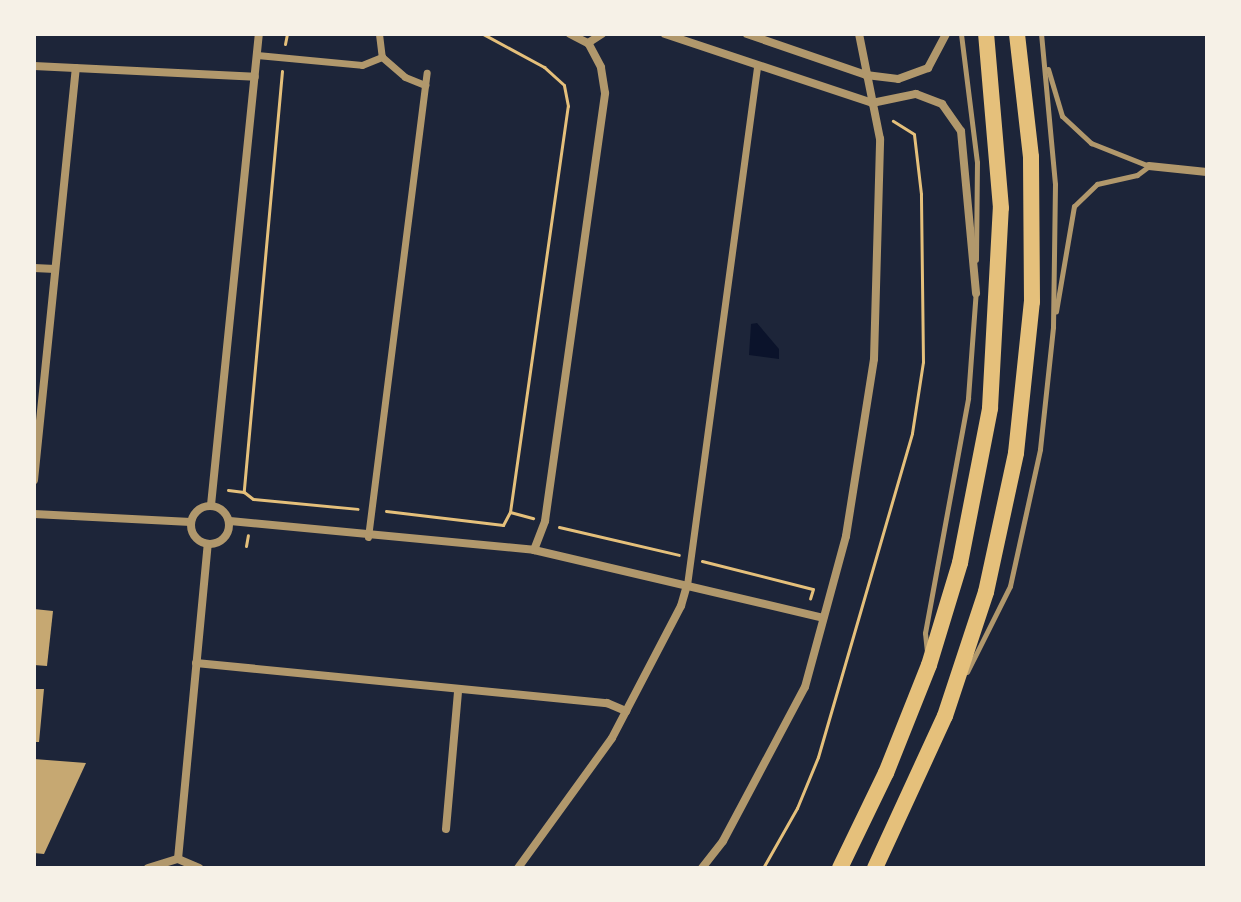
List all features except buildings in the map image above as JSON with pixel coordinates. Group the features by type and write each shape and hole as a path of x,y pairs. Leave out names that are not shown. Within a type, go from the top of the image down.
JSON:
{"main road":[{"path":"840,868 886,773 929,665 960,563 990,408 1001,208 986,34"},
{"path":"875,868 945,716 990,576 1016,453 1030,317 1031,157 1017,34"}],"street":[{"path":"211,505 259,34"},
{"path":"379,34 382,57 405,77 425,85"},
{"path":"534,550 545,521 605,93 601,67 588,43 570,34"},
{"path":"588,43 602,34"},
{"path":"665,34 872,103 916,94 942,104 961,131 976,293"},
{"path":"747,34 866,75 898,79 928,68 946,34"},
{"path":"702,868 723,841 805,687 846,536 874,359 880,139 859,34"},
{"path":"257,55 362,65 382,57"},
{"path":"34,66 255,77"},
{"path":"518,868 626,711 681,606 691,558 757,67"},
{"path":"34,480 76,68"},
{"path":"368,537 427,73"},
{"path":"1149,166 1206,170"},
{"path":"34,268 55,269"},
{"path":"211,505 230,521 368,537 534,550 823,618"},
{"path":"211,505 198,509 191,522 195,537 208,544 226,537 230,521"},
{"path":"34,514 191,522"},
{"path":"178,859 208,544"},
{"path":"196,663 458,691 607,703 626,711"},
{"path":"446,829 458,691"},
{"path":"148,868 178,859 199,868"}],"lane":[{"path":"929,665 925,633 968,398 976,293 977,162 961,34"},
{"path":"1041,34 1055,184 1053,327"},
{"path":"1045,60 1062,116 1091,143 1149,166"},
{"path":"945,716 1010,586 1040,449 1053,327 1074,206 1097,184 1137,175 1149,166"}],"path":[{"path":"763,868 797,808 818,757 912,433 923,362 921,194 914,134 893,121"},
{"path":"510,512 569,531 813,589"}],"shaded area":[{"path":"34,34 1207,34 1207,868 34,868"},
{"path":"757,323 779,349 779,359 749,355 751,324"}]}
